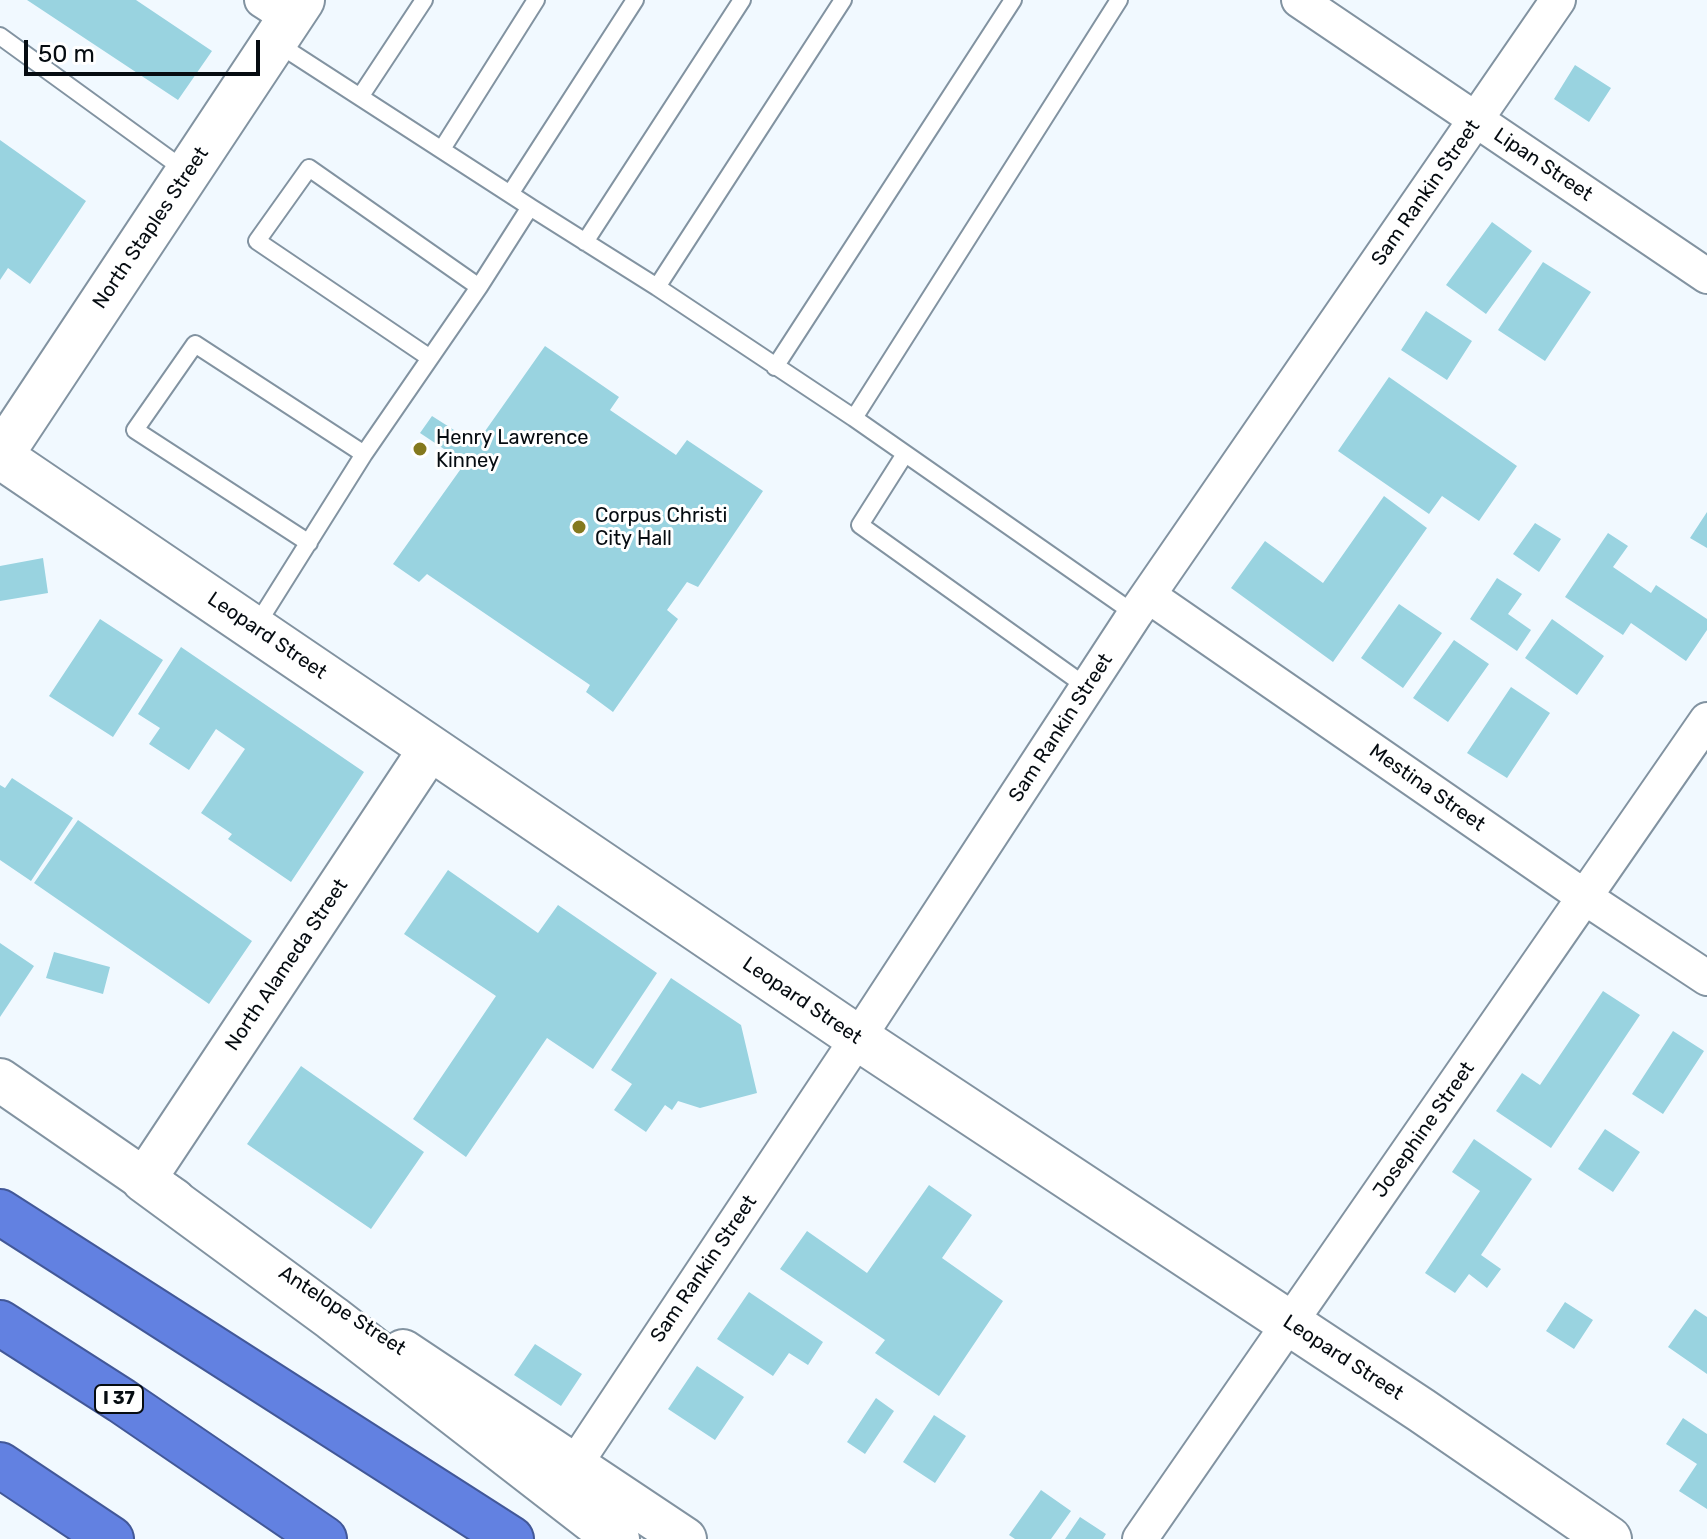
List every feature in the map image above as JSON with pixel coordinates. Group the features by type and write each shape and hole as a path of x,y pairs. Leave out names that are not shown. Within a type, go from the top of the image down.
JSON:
{"highway":[{"path":"0,1212 511,1539"},
{"name":"I 37","path":"0,1323 324,1539"},
{"path":"0,1465 111,1539"},
{"path":"236,1478 352,1539"}],"main road":[{"name":"North Staples Street","path":"0,456 187,172 282,15"},
{"name":"Leopard Street","path":"0,456 858,1038 1421,1410 1609,1539"},
{"path":"144,1180 332,1318 617,1539"}],"street":[{"name":"Lipan Street","path":"1299,0 1707,276"},
{"name":"Sam Rankin Street","path":"575,1464 1142,605 1558,0"},
{"name":"Mestina Street","path":"1142,605 1707,978"},
{"name":"Josephine Street","path":"1140,1539 1707,720"},
{"name":"North Alameda Street","path":"144,1180 430,749"},
{"name":"Antelope Street","path":"0,1080 144,1180 685,1539"}],"lane":[{"path":"360,97 424,0"},
{"path":"442,149 536,0"},
{"path":"510,194 635,0"},
{"path":"585,242 742,0"},
{"path":"657,287 843,0"},
{"path":"775,367 1013,0"},
{"path":"854,418 1119,0"},
{"path":"282,15 360,97 657,287 905,454 1142,605"},
{"path":"0,36 187,172"},
{"path":"430,358 257,241 309,168 479,287"},
{"path":"255,628 364,454 530,207"},
{"path":"309,543 135,430 195,344 364,454"},
{"path":"905,454 860,525 1087,687"}],"building":[{"path":"27,0 136,0 212,51 178,100"},
{"path":"1575,65 1611,88 1589,122 1554,99"},
{"path":"0,140 86,201 30,284 8,268 0,280"},
{"path":"1492,222 1532,251 1486,314 1446,285"},
{"path":"1543,262 1591,292 1545,361 1498,330"},
{"path":"1426,311 1472,341 1447,380 1401,350"},
{"name":"Corpus Christi City Hall","path":"545,346 619,397 610,410 676,455 687,440 763,491 698,587 687,582 667,610 678,619 613,712 586,692 590,685 427,574 419,582 393,564 465,463 420,433 432,416 476,444"},
{"path":"1389,377 1517,466 1479,521 1442,496 1429,514 1338,451"},
{"path":"1384,496 1427,528 1333,662 1231,588 1265,541 1323,583"},
{"path":"1707,512 1707,548 1690,538"},
{"path":"1535,523 1561,539 1539,572 1513,554"},
{"path":"1608,533 1628,546 1613,567 1651,593 1656,585 1707,619 1707,630 1686,661 1631,623 1623,635 1565,597"},
{"path":"43,558 48,593 0,601 0,566"},
{"path":"1497,578 1522,594 1508,614 1531,630 1517,651 1470,619"},
{"path":"1399,604 1442,633 1403,688 1361,658"},
{"path":"100,619 163,660 113,737 49,696"},
{"path":"1552,619 1604,656 1577,695 1525,658"},
{"path":"1454,640 1489,664 1448,722 1413,698"},
{"path":"181,647 364,772 291,882 228,839 232,834 201,813 245,749 216,729 189,770 149,744 160,728 138,714"},
{"path":"1511,687 1550,713 1507,778 1467,753"},
{"path":"12,778 73,818 31,881 0,860 0,785 5,788"},
{"path":"78,820 252,941 209,1004 34,883"},
{"path":"448,870 538,933 558,905 657,973 593,1069 547,1038 466,1157 413,1119 496,996 404,934"},
{"path":"0,943 34,966 0,1017"},
{"path":"54,952 110,967 103,994 46,978"},
{"path":"671,978 741,1025 757,1093 700,1108 678,1101 672,1110 665,1105 646,1132 614,1110 632,1084 611,1070"},
{"path":"1603,991 1640,1015 1551,1148 1496,1111 1522,1073 1540,1085"},
{"path":"1673,1031 1704,1051 1663,1114 1632,1094"},
{"path":"301,1066 424,1152 371,1229 247,1144"},
{"path":"1605,1129 1640,1152 1613,1192 1578,1169"},
{"path":"1474,1139 1532,1179 1481,1255 1501,1269 1487,1288 1469,1274 1455,1293 1425,1273 1480,1191 1452,1172"},
{"path":"929,1185 972,1215 942,1258 1003,1301 939,1396 875,1353 885,1340 780,1269 807,1231 867,1273"},
{"path":"749,1292 823,1342 808,1365 789,1353 773,1376 717,1339"},
{"path":"1565,1302 1593,1320 1574,1349 1546,1331"},
{"path":"1695,1309 1707,1317 1707,1374 1668,1347"},
{"path":"535,1344 582,1374 561,1406 514,1375"},
{"path":"697,1366 744,1397 715,1440 668,1409"},
{"path":"876,1398 894,1411 865,1454 847,1442"},
{"path":"934,1415 966,1436 935,1483 903,1462"},
{"path":"1683,1418 1707,1434 1707,1509 1679,1491 1697,1464 1666,1444"},
{"path":"1041,1490 1071,1511 1051,1539 1015,1539 1009,1535"},
{"path":"1080,1517 1106,1534 1103,1539 1065,1539"}],"place":[{"name":"Henry Lawrence Kinney","path":"420,449"},
{"name":"Corpus Christi City Hall","path":"579,527"}]}
